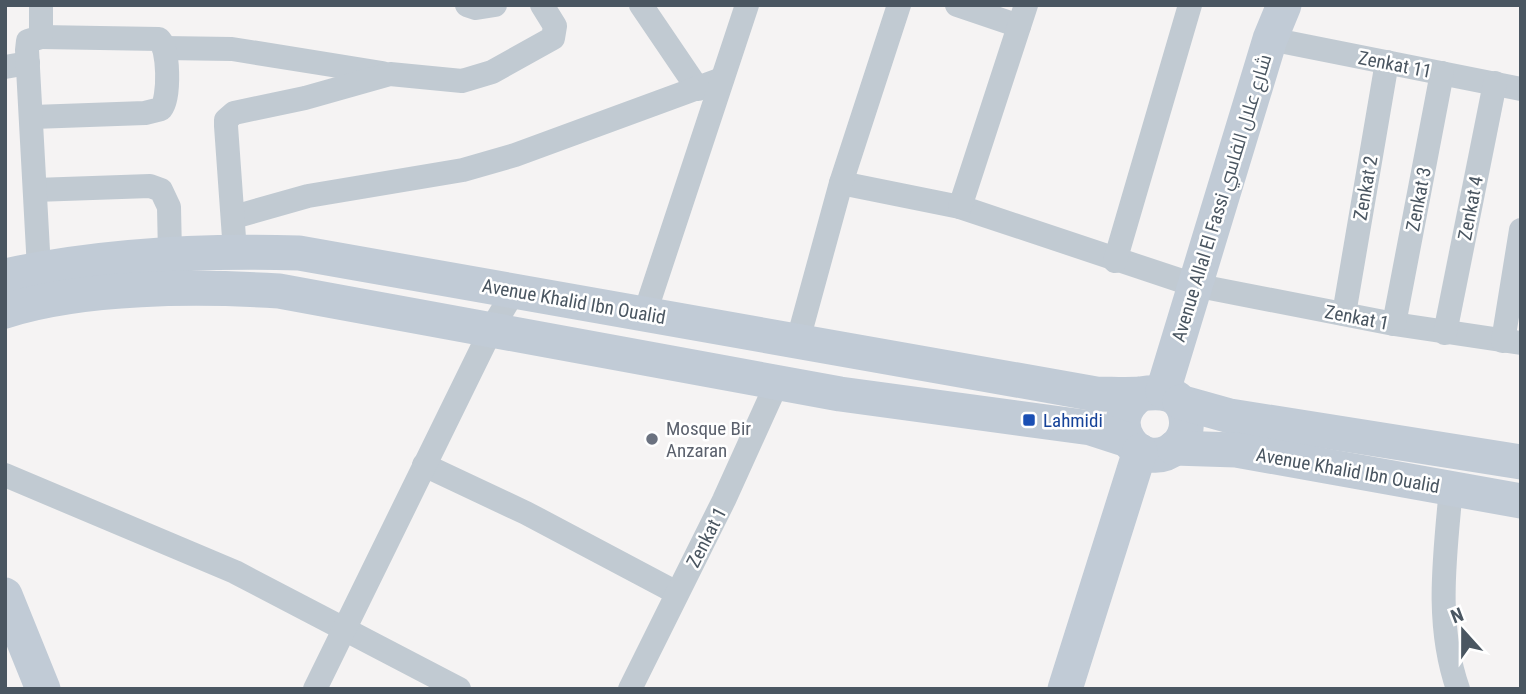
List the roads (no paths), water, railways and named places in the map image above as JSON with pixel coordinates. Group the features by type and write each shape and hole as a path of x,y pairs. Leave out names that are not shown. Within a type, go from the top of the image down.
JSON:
{"main road":[{"name":"Avenue Allal El Fassi شارع علال الفاسي","path":"1161,396 1270,39 1284,5"},
{"name":"Avenue Khalid Ibn Oualid","path":"5,276 39,269 170,254 299,253 1097,394 1161,396 1230,416 1521,462"},
{"path":"5,311 94,295 248,289 279,291 492,328 777,383 1091,428 1134,445 1155,455 1174,448 1186,431 1187,421 1161,396 1132,400 1123,419 1134,445 1065,689"},
{"name":"Avenue Khalid Ibn Oualid","path":"1174,448 1236,450 1521,501"},
{"path":"5,595 43,689"}],"street":[{"path":"41,5 41,37"},
{"path":"467,5 476,8 495,5"},
{"path":"164,48 232,50 390,74 462,81 492,72 553,38 555,26 542,5"},
{"path":"641,5 698,89"},
{"path":"645,313 747,5"},
{"path":"798,340 841,183 899,5"},
{"path":"957,5 1022,16 960,207"},
{"path":"1115,261 1190,5"},
{"path":"33,117 145,113 161,109 167,98 162,41 156,38 41,37 27,42 17,65 33,117 39,269"},
{"name":"Zenkat 11","path":"1270,39 1521,89"},
{"name":"Zenkat 2","path":"1344,314 1387,62"},
{"name":"Zenkat 3","path":"1394,324 1442,73"},
{"path":"235,252 226,127 229,117 234,113 305,98 390,74"},
{"path":"234,216 308,196 463,170 722,79"},
{"name":"Zenkat 4","path":"1445,333 1495,83"},
{"name":"Zenkat 1","path":"841,183 960,207 1115,261 1194,285 1394,324 1512,342"},
{"path":"35,190 142,186 162,190 169,207 170,254"},
{"path":"1512,342 1521,230"},
{"path":"314,689 492,328 514,291"},
{"name":"Zenkat 1","path":"630,689 777,383"},
{"path":"424,465 526,513 677,593"},
{"path":"5,475 235,572 459,689"},
{"path":"1451,488 1442,610 1444,638 1458,689"}],"place":[{"name":"Lahmidi","path":"1029,420"},
{"name":"Mosque Bir Anzaran","path":"652,439"}]}
